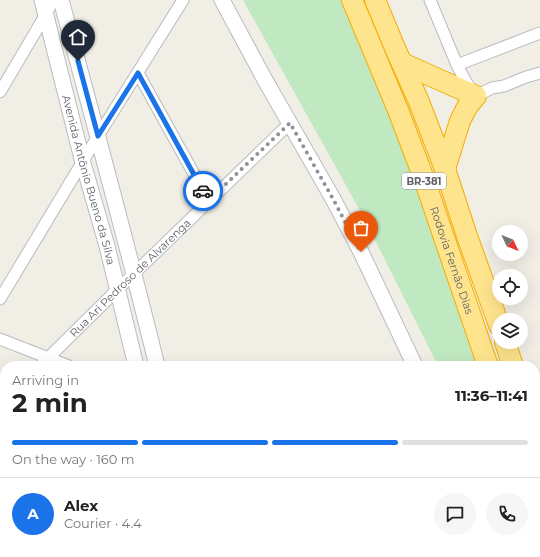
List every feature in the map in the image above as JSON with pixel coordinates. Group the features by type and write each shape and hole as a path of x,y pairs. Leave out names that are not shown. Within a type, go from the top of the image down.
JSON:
{"highway":[{"name":"Rodovia Fernão Dias","path":"352,0 398,110 423,176 486,361"},
{"name":"Rodovia Fernão Dias","path":"375,0 419,102 445,169 495,313"},
{"path":"402,63 476,96 467,107 460,121 445,169"},
{"path":"507,349 511,361"}],"street":[{"path":"0,92 44,7 53,0"},
{"name":"Avenida Antônio Bueno da Silva","path":"61,0 98,136 156,361"},
{"path":"0,299 98,136 183,0"},
{"path":"222,0 332,197 361,252 413,361"},
{"path":"430,0 457,65 466,82 476,96 492,88 504,86 540,73"},
{"name":"Avenida Antônio Bueno da Silva","path":"44,7 83,163 107,246 135,361"},
{"path":"457,65 540,32"},
{"path":"138,73 208,201"},
{"name":"Rua Ari Pedroso de Alvarenga","path":"45,361 290,123"},
{"path":"0,339 42,361"}],"green space":[{"path":"243,0 342,0 389,113 484,361 436,361 363,216"}],"way so far":[{"path":"203,191 208,201 290,123 361,252"}],"route":[{"path":"78,61 98,136 138,73 203,191"}]}
